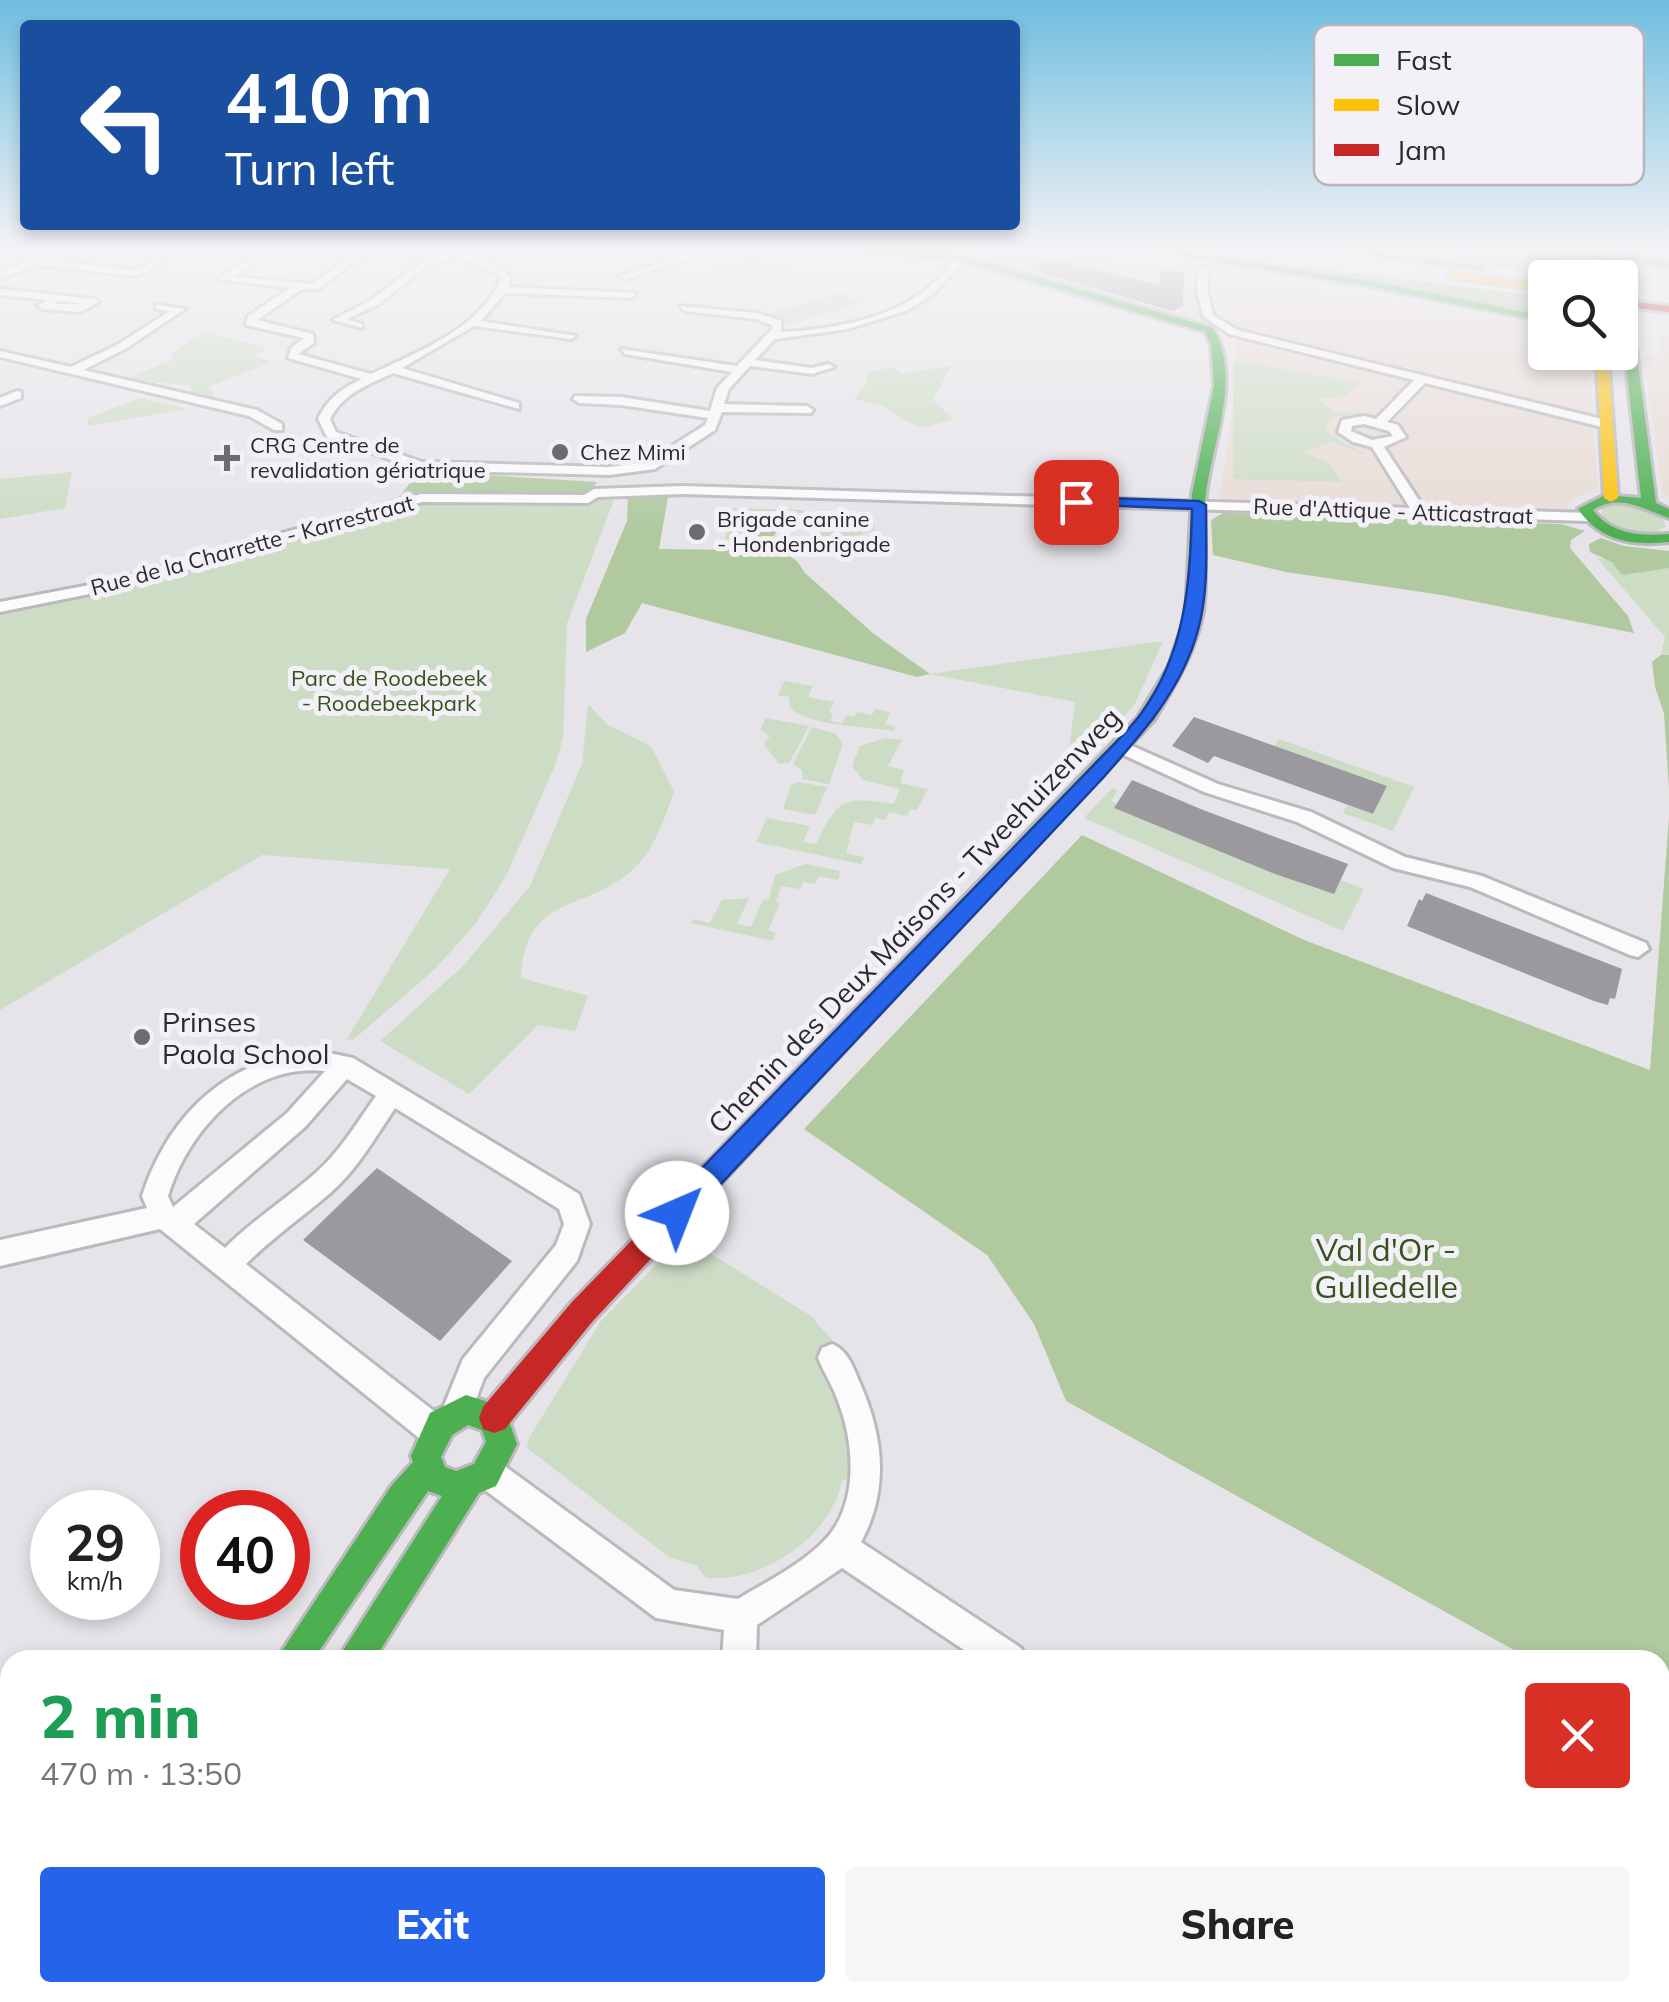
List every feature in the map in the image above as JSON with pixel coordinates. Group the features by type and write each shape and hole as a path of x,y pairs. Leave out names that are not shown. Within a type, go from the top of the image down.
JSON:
{"main road":[{"name":"Chemin des Deux Maisons - Tweehuizenweg","path":"494,1418 582,1312 1121,747 1162,694 1190,631 1198,580 1199,505 1220,375 1220,343"},
{"path":"1601,370 1605,378"},
{"path":"1604,370 1611,498"},
{"path":"1634,370 1659,510 1611,498 1586,505 1588,517 1624,536 1669,538"},
{"path":"361,1650 502,1444 494,1418 477,1410 445,1422 426,1456 428,1468 443,1485 477,1480"},
{"path":"300,1650 403,1496 428,1468"}],"street":[{"path":"74,370 127,343"},
{"path":"308,343 292,356 372,378"},
{"path":"436,343 331,405 324,420 326,427 343,441 420,466 642,469 712,427 723,388 766,343"},
{"path":"1273,343 1606,424"},
{"path":"624,350 812,371 828,367"},
{"path":"0,354 253,413 278,427"},
{"path":"390,368 515,406"},
{"path":"1380,422 1422,379"},
{"path":"0,402 17,395"},
{"path":"579,399 718,412 807,410"},
{"path":"1357,420 1380,422 1394,428 1400,438 1376,444 1351,438 1343,427 1357,420"},
{"path":"1376,444 1420,512"},
{"name":"Rue de la Charrette - Karrestraat","path":"0,607 138,580 172,567 421,498 588,499 594,494 683,490 800,493 806,502 1024,510 1043,500"},
{"name":"Rue d'Attique - Atticastraat","path":"1043,500 1588,517"},
{"path":"1121,747 1211,788 1304,817 1400,863 1475,881 1638,949"},
{"path":"303,1057 345,1065 393,1092 570,1202 575,1212 575,1234 567,1252 474,1368 445,1422 226,1266 170,1220 155,1196 168,1159 191,1124 215,1101 268,1067 303,1057"},
{"path":"0,1253 170,1220 272,1143 345,1065"},
{"path":"226,1266 347,1158 393,1092"},
{"path":"477,1480 668,1606 742,1616 841,1548 866,1493 867,1455 850,1388 832,1358"},
{"path":"841,1548 994,1650"},
{"path":"739,1650 742,1616"}],"shaded area":[{"path":"1235,343 1528,343 1528,370 1589,370 1598,488 1570,500 1567,511 1219,500 1240,365"},
{"path":"1659,343 1669,343 1669,496 1662,492 1644,355 1659,357"}],"green space":[{"path":"186,343 248,343 268,349 254,356 272,362 208,387 214,394 209,397 190,393 192,386 127,379 172,359 173,353"},
{"path":"1233,360 1359,383 1346,396 1316,399 1338,413 1372,412 1333,417 1326,425 1328,433 1366,455 1331,442 1303,452 1330,464 1342,482 1233,479"},
{"path":"951,366 933,400 954,419 923,428 886,407 854,399 868,373 890,367 902,373"},
{"path":"140,398 186,409 87,426 88,418"},
{"path":"419,471 597,482 587,497 417,496 394,504"},
{"path":"72,472 65,508 0,519 0,479"},
{"name":"Parc de Roodebeek - Roodebeekpark","path":"617,492 567,623 563,738 556,763 507,874 476,923 436,968 353,1040 347,1039 450,869 262,855 0,1010 0,612 129,585 420,501"},
{"path":"628,492 668,497 659,549 741,550 747,522 754,514 779,520 775,535 766,539 769,543 797,561 805,573 874,634 930,674 917,677 642,603 625,633 586,652 586,619 627,521"},
{"path":"1607,505 1633,505 1650,510 1666,527 1641,533 1624,529 1601,516"},
{"path":"731,508 802,510 811,515 812,520 806,513 788,513 779,520 754,514 747,522 742,550 723,551"},
{"path":"1223,513 1561,524 1585,531 1571,540 1570,548 1628,616 1634,633 1442,595 1286,572 1213,555 1211,520"},
{"path":"826,518 874,523 875,530 820,547 806,544"},
{"path":"1601,538 1624,546 1669,551 1669,568 1622,575 1612,562 1590,552 1589,544"},
{"path":"1597,558 1669,568 1669,655 1661,655 1665,637"},
{"path":"1163,641 1135,704 1083,762 1068,758 1075,702 930,674"},
{"path":"1661,655 1669,655 1669,789 1664,713 1652,662"},
{"path":"784,681 813,686 808,697 834,702 829,712 833,714 831,721 842,723 846,716 854,717 857,712 872,715 875,709 890,712 885,724 896,727 894,731 811,719 790,708 789,697 778,695"},
{"path":"588,704 608,725 651,746 674,791 657,835 630,872 559,909 533,931 521,978 588,996 575,1031 538,1025 469,1094 380,1041 463,966 530,886 582,764"},
{"path":"766,718 809,726 789,763 779,764 764,744 770,736 760,730"},
{"path":"812,727 834,733 843,743 829,784 802,779 802,770 793,764"},
{"path":"885,738 902,740 888,766 904,770 900,783 928,789 917,810 910,809 907,816 889,812 886,820 875,818 872,825 854,822 846,853 864,857 861,864 756,842 767,818 810,826 803,842 816,844 830,818 844,804 894,804 900,789 863,780 852,766 860,746"},
{"path":"1279,739 1414,787 1393,831 1343,813 1347,805 1373,814 1387,786 1275,746"},
{"path":"798,782 827,787 815,815 783,809 791,785"},
{"path":"1112,788 1118,790 1111,801 1117,804 1115,809 1319,890 1340,880 1364,889 1343,931 1084,818"},
{"name":"Val d'Or - Gulledelle","path":"1669,817 1669,1650 1514,1650 1066,1401 1034,1324 987,1255 804,1129 1082,835 1304,940 1650,1070"},
{"path":"805,864 841,871 838,880 819,876 815,884 803,882 800,889 781,886 776,902 780,903 768,930 776,933 773,941 691,923 693,919 710,923 722,900 749,898 737,924 751,927 763,899 769,900 775,875"},
{"path":"684,1237 811,1316 838,1347 823,1370 845,1423 851,1480 842,1480 836,1501 824,1520 791,1552 771,1564 728,1578 706,1578 697,1566 669,1557 527,1448 529,1438 601,1321"}],"building":[{"path":"1194,717 1387,786 1373,814 1214,756 1208,763 1172,746"},
{"path":"1132,780 1348,864 1334,894 1114,808"},
{"path":"1426,893 1622,969 1615,999 1610,998 1608,1005 1594,1001 1407,926 1419,899 1422,901"},
{"path":"377,1168 512,1261 440,1341 303,1240"}],"traffic: fast":[{"path":"769,1115 1145,720 1177,666 1194,615 1199,494 1220,386 1216,343"},
{"path":"1601,370 1605,378"},
{"path":"1633,370 1649,505"},
{"path":"1669,514 1638,501 1616,498 1585,509 1601,527 1621,536 1669,538"},
{"path":"466,1410 493,1418 502,1444 485,1475 456,1486 434,1478 426,1456 441,1424 466,1410"},
{"path":"300,1650 403,1496 428,1468"},
{"path":"360,1650 466,1487"}],"traffic: slow":[{"path":"1603,370 1611,498"}],"traffic: jam":[{"path":"494,1418 582,1312 769,1115"}],"place":[{"name":"Chez Mimi","path":"560,452"},
{"name":"CRG Centre de revalidation gériatrique","path":"227,458"},
{"name":"Brigade canine - Hondenbrigade","path":"697,532"},
{"name":"Prinses Paola School","path":"142,1037"}],"route":[{"path":"677,1213 1094,776 1145,720 1162,694 1190,631 1198,580 1199,505 1076,502"}]}
